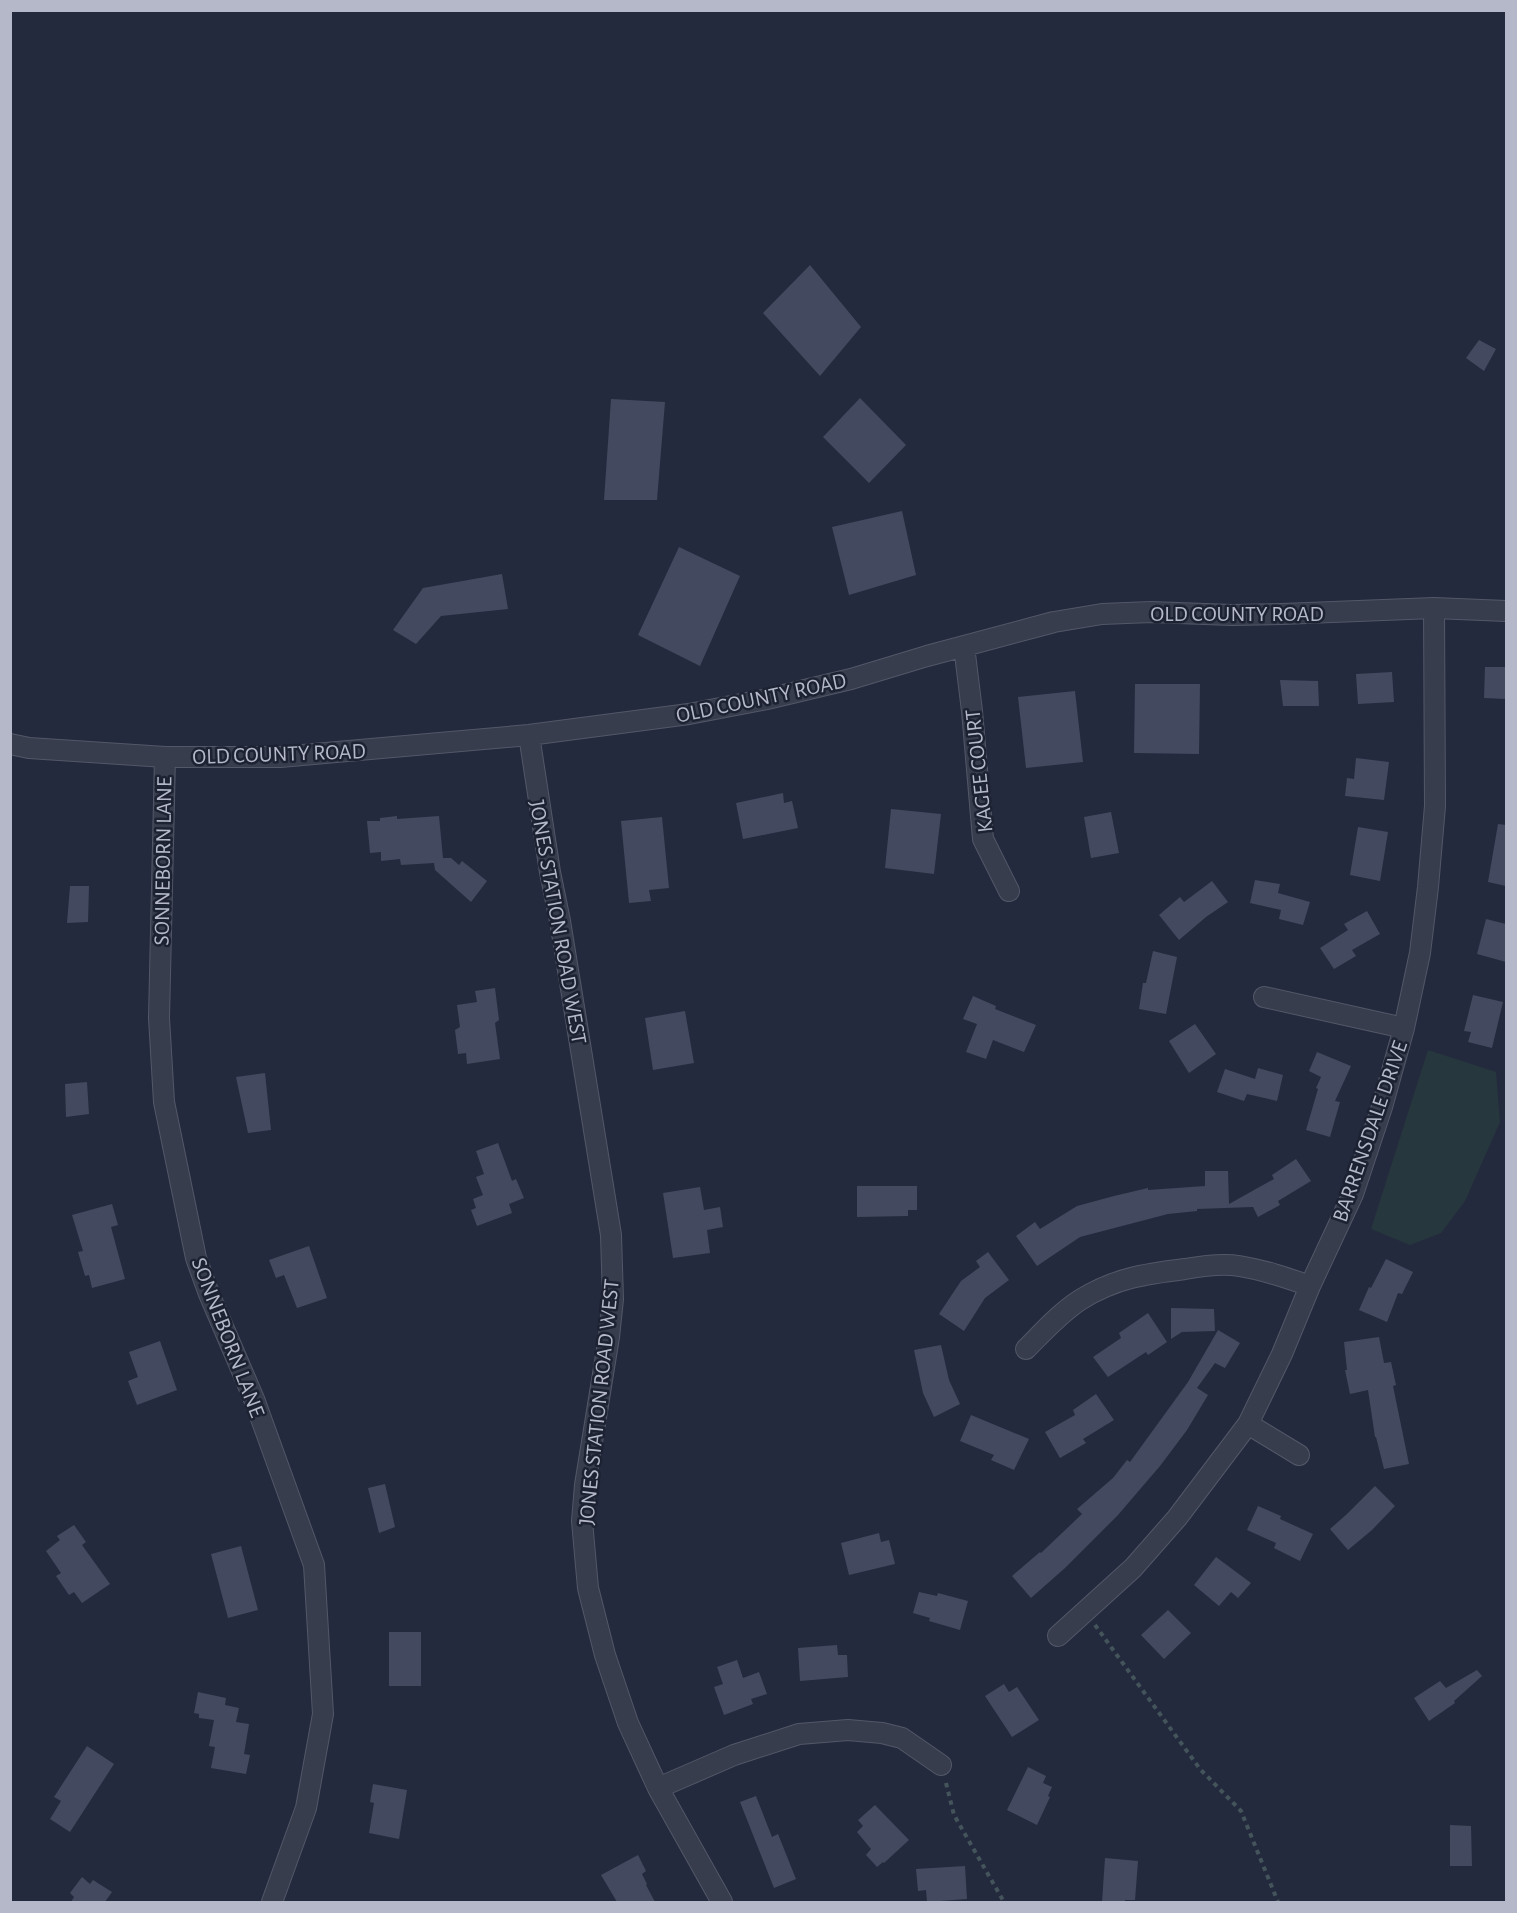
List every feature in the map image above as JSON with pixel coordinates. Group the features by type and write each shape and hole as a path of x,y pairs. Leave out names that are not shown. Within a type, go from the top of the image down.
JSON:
{"street":[{"name":"OLD COUNTY ROAD","path":"10,744 29,748 165,757 280,757 530,735 690,714 756,701 851,679 1054,622 1102,614 1151,612 1232,615 1434,608 1506,610"},
{"name":"BARRENSDALE DRIVE","path":"1058,1636 1133,1568 1177,1518 1248,1424 1282,1354 1310,1286 1353,1194 1382,1107 1404,1028 1420,953 1435,806 1434,608"},
{"name":"KAGEE COURT","path":"964,646 983,839 1009,891"},
{"name":"JONES STATION ROAD WEST","path":"530,735 550,872 611,1235 613,1299 585,1485 582,1521 588,1588 605,1656 628,1723 658,1788 722,1902"},
{"name":"SONNEBORN LANE","path":"165,757 159,1018 164,1102 196,1258 254,1399 314,1565 323,1714 306,1808 272,1902"},
{"path":"1264,997 1404,1028"},
{"path":"1026,1349 1080,1300 1109,1285 1139,1275 1202,1266 1237,1265 1272,1273 1310,1286"},
{"path":"1248,1424 1299,1455"},
{"path":"658,1788 734,1755 799,1734 848,1730 882,1733 902,1738 941,1765"}],"path":[{"path":"1086,1612 1200,1769 1241,1811 1278,1902"},
{"path":"941,1765 954,1815 1004,1902"}],"shaded area":[{"path":"1428,1050 1496,1072 1500,1122 1465,1201 1441,1233 1410,1245 1371,1229"}],"building":[{"path":"810,265 861,327 820,376 763,313"},
{"path":"1479,340 1496,349 1484,371 1466,358"},
{"path":"860,398 906,445 869,483 823,437"},
{"path":"611,399 665,402 657,500 604,500"},
{"path":"902,511 916,575 849,595 832,527"},
{"path":"679,547 740,576 700,666 638,635"},
{"path":"502,574 508,609 441,616 416,644 393,630 423,588"},
{"path":"1485,667 1505,667 1506,699 1484,698"},
{"path":"1392,672 1394,702 1358,704 1356,674"},
{"path":"1280,680 1318,681 1319,706 1283,706"},
{"path":"1135,684 1200,684 1199,754 1134,753"},
{"path":"1075,691 1083,762 1026,768 1018,697"},
{"path":"1356,758 1389,762 1384,800 1345,796 1347,778 1354,779"},
{"path":"783,793 784,803 792,801 798,828 743,839 736,803"},
{"path":"891,809 941,814 934,874 885,868"},
{"path":"1111,812 1119,853 1091,858 1084,817"},
{"path":"397,816 397,819 439,816 443,858 451,858 459,865 462,861 487,881 471,902 435,870 434,863 401,865 400,859 381,861 381,852 370,853 367,821 380,821 380,818"},
{"path":"662,817 669,888 649,890 651,901 629,903 621,821"},
{"path":"1498,824 1506,825 1506,886 1488,882"},
{"path":"1358,827 1388,832 1380,881 1350,875"},
{"path":"1255,880 1280,884 1278,893 1310,902 1303,925 1279,919 1281,910 1250,903"},
{"path":"1212,881 1228,902 1179,940 1159,915 1180,897 1184,902"},
{"path":"70,886 89,886 88,922 67,923"},
{"path":"1367,911 1380,934 1352,950 1356,956 1334,969 1320,948 1348,930 1344,924"},
{"path":"1486,919 1506,924 1506,962 1477,954"},
{"path":"1153,951 1177,957 1166,1014 1139,1009 1143,983 1146,983"},
{"path":"495,988 499,1020 495,1023 500,1059 467,1064 466,1053 458,1054 455,1030 460,1027 457,1005 477,1002 475,991"},
{"path":"1473,995 1503,1002 1492,1048 1468,1042 1471,1032 1464,1031"},
{"path":"973,996 996,1006 995,1009 1036,1025 1024,1052 993,1040 986,1059 966,1052 977,1024 963,1019"},
{"path":"685,1011 694,1063 653,1070 645,1018"},
{"path":"1195,1024 1216,1054 1189,1073 1169,1041"},
{"path":"1317,1052 1351,1066 1335,1101 1340,1102 1330,1137 1306,1130 1318,1089 1316,1088 1321,1077 1309,1071"},
{"path":"1258,1068 1283,1075 1277,1101 1247,1094 1244,1101 1217,1092 1225,1069 1255,1079"},
{"path":"265,1073 271,1130 248,1133 236,1077"},
{"path":"87,1082 89,1114 66,1117 65,1084"},
{"path":"498,1143 512,1181 516,1179 524,1198 509,1204 512,1213 477,1226 471,1210 476,1208 473,1199 483,1195 476,1177 484,1174 476,1151"},
{"path":"1296,1159 1311,1181 1278,1201 1280,1205 1258,1217 1253,1207 1197,1209 1197,1211 1168,1214 1080,1237 1037,1266 1016,1236 1035,1222 1040,1229 1077,1206 1114,1196 1148,1188 1148,1190 1205,1186 1205,1171 1228,1171 1229,1204 1274,1179 1272,1175"},
{"path":"857,1186 917,1186 917,1210 908,1210 908,1216 857,1217"},
{"path":"700,1187 704,1210 720,1207 723,1227 707,1230 710,1253 673,1258 663,1193"},
{"path":"112,1204 118,1225 111,1227 125,1279 92,1288 89,1275 85,1276 78,1252 83,1251 72,1215"},
{"path":"309,1246 327,1298 297,1308 284,1275 276,1278 269,1260"},
{"path":"988,1252 1009,1280 985,1298 964,1331 939,1314 961,1281 980,1267 976,1261"},
{"path":"1386,1259 1413,1272 1402,1294 1398,1293 1387,1322 1359,1310 1369,1287 1371,1288"},
{"path":"1171,1308 1214,1309 1215,1331 1182,1332 1171,1339"},
{"path":"1148,1313 1167,1342 1148,1355 1146,1352 1108,1377 1093,1357 1121,1338 1119,1333"},
{"path":"1218,1330 1240,1343 1225,1368 1215,1363 1197,1388 1208,1395 1187,1430 1118,1515 1031,1598 1012,1576 1041,1553 1082,1514 1077,1509 1113,1478 1127,1460 1130,1462 1188,1382"},
{"path":"1379,1337 1384,1363 1391,1362 1396,1385 1393,1386 1409,1464 1384,1469 1375,1437 1368,1390 1350,1394 1345,1370 1347,1370 1344,1342"},
{"path":"160,1341 177,1390 137,1405 128,1381 138,1377 129,1352"},
{"path":"941,1345 949,1380 960,1404 934,1417 923,1393 914,1350"},
{"path":"1096,1394 1114,1420 1083,1439 1086,1443 1060,1458 1045,1432 1075,1415 1073,1410"},
{"path":"971,1415 1029,1439 1014,1470 991,1460 994,1455 960,1441"},
{"path":"385,1484 395,1527 379,1533 368,1488"},
{"path":"1375,1486 1395,1506 1372,1530 1348,1550 1330,1529"},
{"path":"1258,1506 1313,1534 1300,1561 1274,1548 1276,1543 1247,1530"},
{"path":"74,1525 86,1542 82,1545 110,1584 82,1603 74,1592 69,1595 56,1576 61,1573 46,1551 60,1540 57,1536"},
{"path":"879,1533 881,1542 889,1540 895,1564 849,1575 841,1543"},
{"path":"241,1546 258,1610 228,1618 211,1554"},
{"path":"1216,1557 1251,1583 1238,1598 1231,1592 1219,1606 1194,1585"},
{"path":"919,1592 937,1596 938,1593 968,1601 960,1630 929,1621 930,1618 913,1613"},
{"path":"1168,1610 1191,1633 1164,1659 1141,1635"},
{"path":"389,1632 421,1632 421,1686 389,1686"},
{"path":"837,1645 838,1655 847,1655 848,1677 800,1681 798,1648"},
{"path":"737,1660 743,1678 759,1672 767,1694 751,1699 753,1704 724,1715 714,1687 723,1684 717,1667"},
{"path":"1477,1670 1482,1676 1454,1701 1455,1703 1429,1721 1414,1698 1440,1681 1446,1688"},
{"path":"1004,1684 1009,1692 1017,1687 1039,1720 1012,1737 985,1696"},
{"path":"198,1692 226,1698 225,1705 239,1708 236,1722 249,1724 244,1754 250,1755 246,1774 211,1768 215,1747 209,1746 214,1720 199,1718 199,1714 194,1713"},
{"path":"87,1746 114,1764 70,1832 50,1819 61,1801 54,1797"},
{"path":"1028,1767 1046,1776 1043,1783 1052,1787 1048,1796 1050,1797 1037,1825 1007,1810"},
{"path":"373,1784 407,1790 399,1839 369,1833 374,1803 370,1802"},
{"path":"756,1796 772,1837 778,1834 796,1879 774,1888 740,1802"},
{"path":"875,1805 909,1840 877,1867 866,1855 871,1849 857,1832 863,1826 858,1820"},
{"path":"1450,1825 1471,1826 1472,1866 1450,1866"},
{"path":"638,1855 646,1871 642,1874 655,1902 617,1902 601,1875"},
{"path":"1105,1858 1138,1861 1135,1900 1102,1902"},
{"path":"965,1866 967,1899 927,1902 926,1890 918,1891 916,1869"},
{"path":"82,1877 90,1884 93,1880 112,1892 105,1902 71,1902 74,1897 70,1893"}]}
